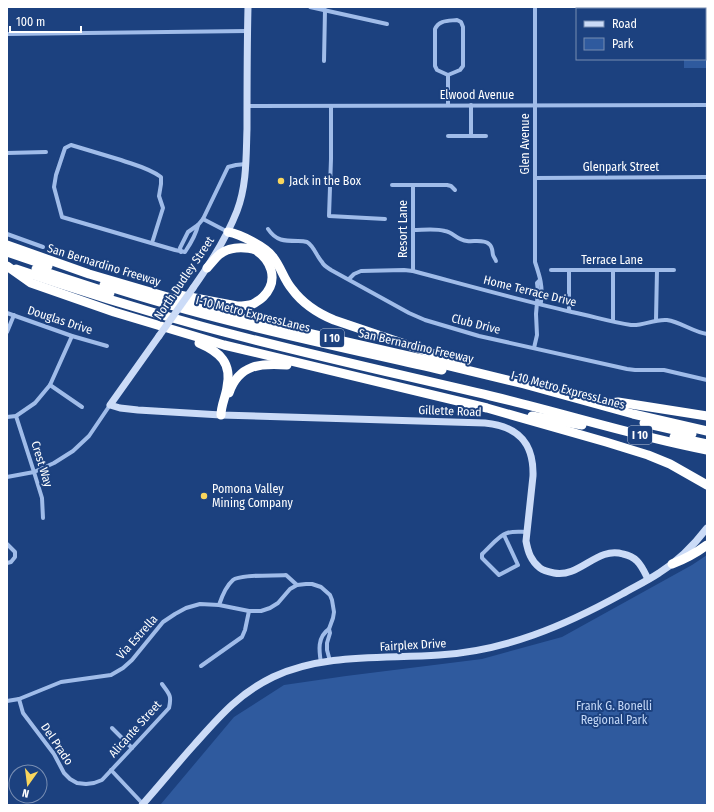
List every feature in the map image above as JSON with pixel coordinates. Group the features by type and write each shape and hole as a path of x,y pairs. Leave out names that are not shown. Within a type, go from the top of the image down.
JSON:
{"highway":[{"path":"140,289 237,306 246,306 261,299 270,287 272,279 272,272 269,264 257,250 232,237 228,232"},
{"path":"228,232 235,233 263,248 269,253 274,258 291,288 305,304 322,315 524,384"},
{"name":"San Bernardino Freeway","path":"7,245 89,274 229,315 417,358 524,384 662,421 707,431"},
{"path":"207,268 220,254 226,251 244,248 257,250"},
{"name":"I-10 Metro ExpressLanes","path":"7,252 115,289 238,324 452,372 658,426 707,437"},
{"name":"I-10 Metro ExpressLanes","path":"7,258 42,271 160,308 324,350 338,360"},
{"path":"7,266 31,283 154,325 224,346 327,369 487,408 648,454 670,464 707,485"},
{"name":"I 10","path":"7,266 140,309 232,334 529,405 642,435 707,450"},
{"path":"154,325 209,347 225,362 228,369 228,386 221,409 221,414"},
{"path":"221,414 224,410 231,386 241,374 253,367 271,364 327,369"},
{"path":"598,404 618,402 707,416"},
{"path":"487,408 642,435"},
{"name":"I-10 Metro ExpressLanes","path":"573,417 588,415 676,438 707,444"},
{"path":"672,564 685,559 707,545"}],"street":[{"name":"North Dudley Street","path":"110,405 207,268 228,232 238,211 242,196 246,164 248,7"},
{"path":"310,7 387,24"},
{"name":"Glen Avenue","path":"534,7 535,262 540,280 538,284 541,302 538,304 536,314 537,335 534,348"},
{"path":"324,61 325,10"},
{"path":"457,20 461,22 463,27 463,66 460,70 448,75 437,70 435,66 435,29 436,24 440,22 457,20"},
{"path":"7,34 247,31"},
{"path":"448,75 448,105"},
{"path":"471,105 471,136"},
{"name":"Elwood Avenue","path":"247,106 707,105"},
{"path":"331,106 329,216 385,219"},
{"path":"448,136 486,136"},
{"path":"152,243 163,208 159,196 161,177 155,172 99,153 71,145 65,148 54,187 62,216 80,223 181,252 185,252 197,233 198,225"},
{"path":"7,153 46,152"},
{"path":"181,252 180,248 186,235 190,229 198,225 203,219 228,167 246,164"},
{"name":"Glenpark Street","path":"535,178 707,177"},
{"name":"Resort Lane","path":"392,185 413,185 413,271"},
{"path":"413,185 447,185 451,186 455,190"},
{"path":"203,219 228,232"},
{"name":"Club Drive","path":"268,229 271,234 284,241 307,242 321,262 326,266 409,313 421,318 479,336 627,369 664,370 707,380"},
{"path":"413,230 444,230 461,240 469,242 485,242 490,244 496,261"},
{"path":"7,234 43,247"},
{"path":"186,235 193,239"},
{"name":"Home Terrace Drive","path":"349,280 354,274 361,270 413,271 538,304 613,321 636,325 656,320 667,320 707,334"},
{"name":"Terrace Lane","path":"551,270 674,270"},
{"path":"569,270 569,311"},
{"path":"613,270 613,321"},
{"path":"656,320 657,270"},
{"name":"Douglas Drive","path":"7,313 72,336 107,346"},
{"path":"7,332 14,315"},
{"path":"7,417 16,416 35,403 50,385 72,336"},
{"path":"50,385 82,407"},
{"path":"7,477 34,472 54,463 73,451 89,436 110,405"},
{"name":"Gillette Road","path":"110,405 138,410 496,424 507,428 523,439 528,447 534,465 526,541 527,550 536,564 543,570 558,574 566,574 604,554 615,552 637,560 648,579"},
{"name":"Crest Way","path":"16,416 42,498 43,518"},
{"name":"Fairplex Drive","path":"143,805 211,724 224,711 254,687 274,677 294,669 321,663 348,659 440,655 476,650 505,644 532,636 566,623 601,606 660,573 700,538 707,528"},
{"path":"504,534 518,565 499,575 482,558 482,554 504,534 508,532 527,532"},
{"path":"7,544 15,552 15,557 11,562 7,563"},
{"path":"219,604 224,592 234,580 243,577 286,575 297,585 317,585 330,595 334,605 333,618 329,629 330,633 327,643 330,662"},
{"name":"Via Estrella","path":"7,701 18,699 61,682 111,675 123,668 132,660 163,622 186,608 200,604 219,604 249,611 261,611 278,603 290,589 297,585"},
{"path":"200,666 242,637 249,611"},
{"path":"321,663 319,649 320,642 325,631 329,629"},
{"path":"320,642 327,643"},
{"name":"Alicante Street","path":"111,770 169,708 171,699 162,684"},
{"name":"Del Prado","path":"18,699 23,713 54,754 64,773 70,779 86,784 94,783 102,780 111,770"},
{"path":"112,728 132,748"},
{"path":"111,770 143,805"}],"green space":[{"path":"707,7 707,68 684,68 684,60 706,60 706,8 684,8"},
{"name":"Frank G. Bonelli Regional Park","path":"707,555 707,805 161,804 234,717 284,685 482,659 562,637 692,565"}],"place":[{"name":"Jack in the Box","path":"281,181"},
{"name":"Pomona Valley Mining Company","path":"204,496"}]}
